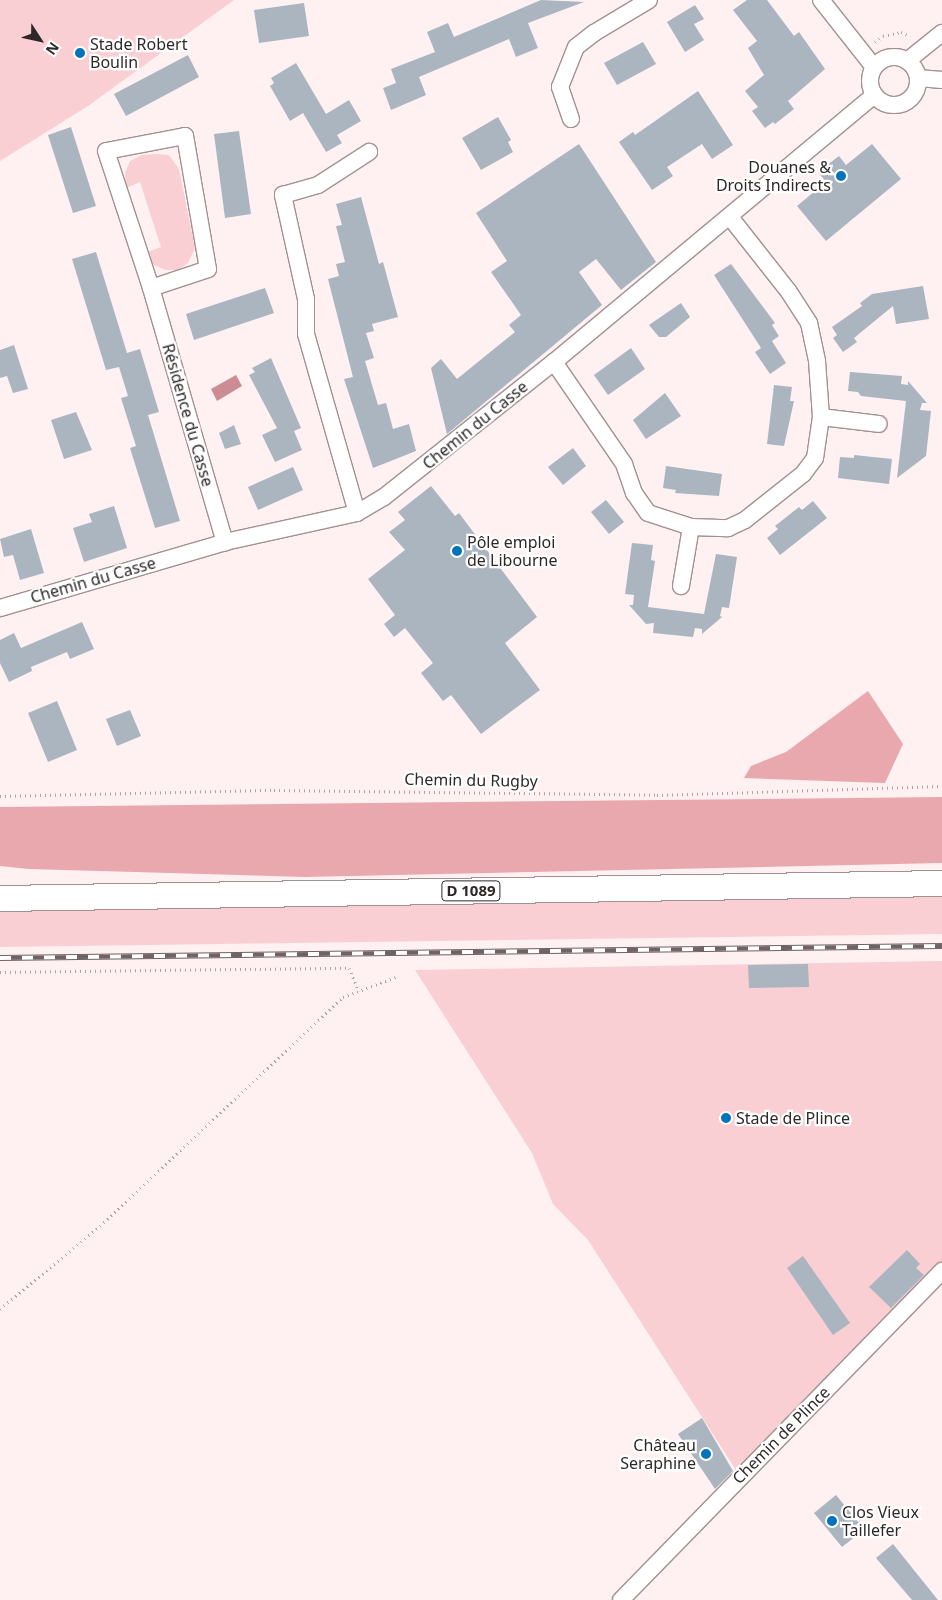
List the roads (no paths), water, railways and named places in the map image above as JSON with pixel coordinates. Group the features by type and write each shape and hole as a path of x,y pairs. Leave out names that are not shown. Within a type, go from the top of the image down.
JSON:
{"main road":[{"name":"D 1089","path":"0,898 942,883"}],"street":[{"path":"571,119 560,87 576,48 594,33 649,0"},
{"path":"821,0 874,67"},
{"path":"907,61 942,33"},
{"path":"892,57 907,61 918,78 915,94 903,104 887,105 874,96 870,83 874,67 892,57"},
{"path":"918,78 942,80"},
{"name":"Chemin du Casse","path":"0,608 225,542 309,526 357,513 384,497 554,362 874,96"},
{"name":"Résidence du Casse","path":"151,288 208,269 185,136 106,151 151,288 225,542"},
{"path":"357,513 306,334 306,300 283,195 318,185 368,152"},
{"path":"554,362 624,464 634,493 648,512 691,527 728,528 745,520 803,474 815,458 821,417 817,361 809,323 730,217"},
{"path":"821,417 879,424"},
{"path":"681,586 691,527"},
{"name":"Chemin de Plince","path":"621,1600 942,1272"}],"railway":[{"path":"0,958 942,946"}],"place":[{"name":"Stade Robert Boulin","path":"80,53"},
{"name":"Douanes & Droits Indirects","path":"841,176"},
{"name":"Pôle emploi de Libourne","path":"457,551"},
{"name":"Stade de Plince","path":"726,1118"},
{"name":"Château Seraphine","path":"706,1454"},
{"name":"Clos Vieux Taillefer","path":"832,1521"}]}
